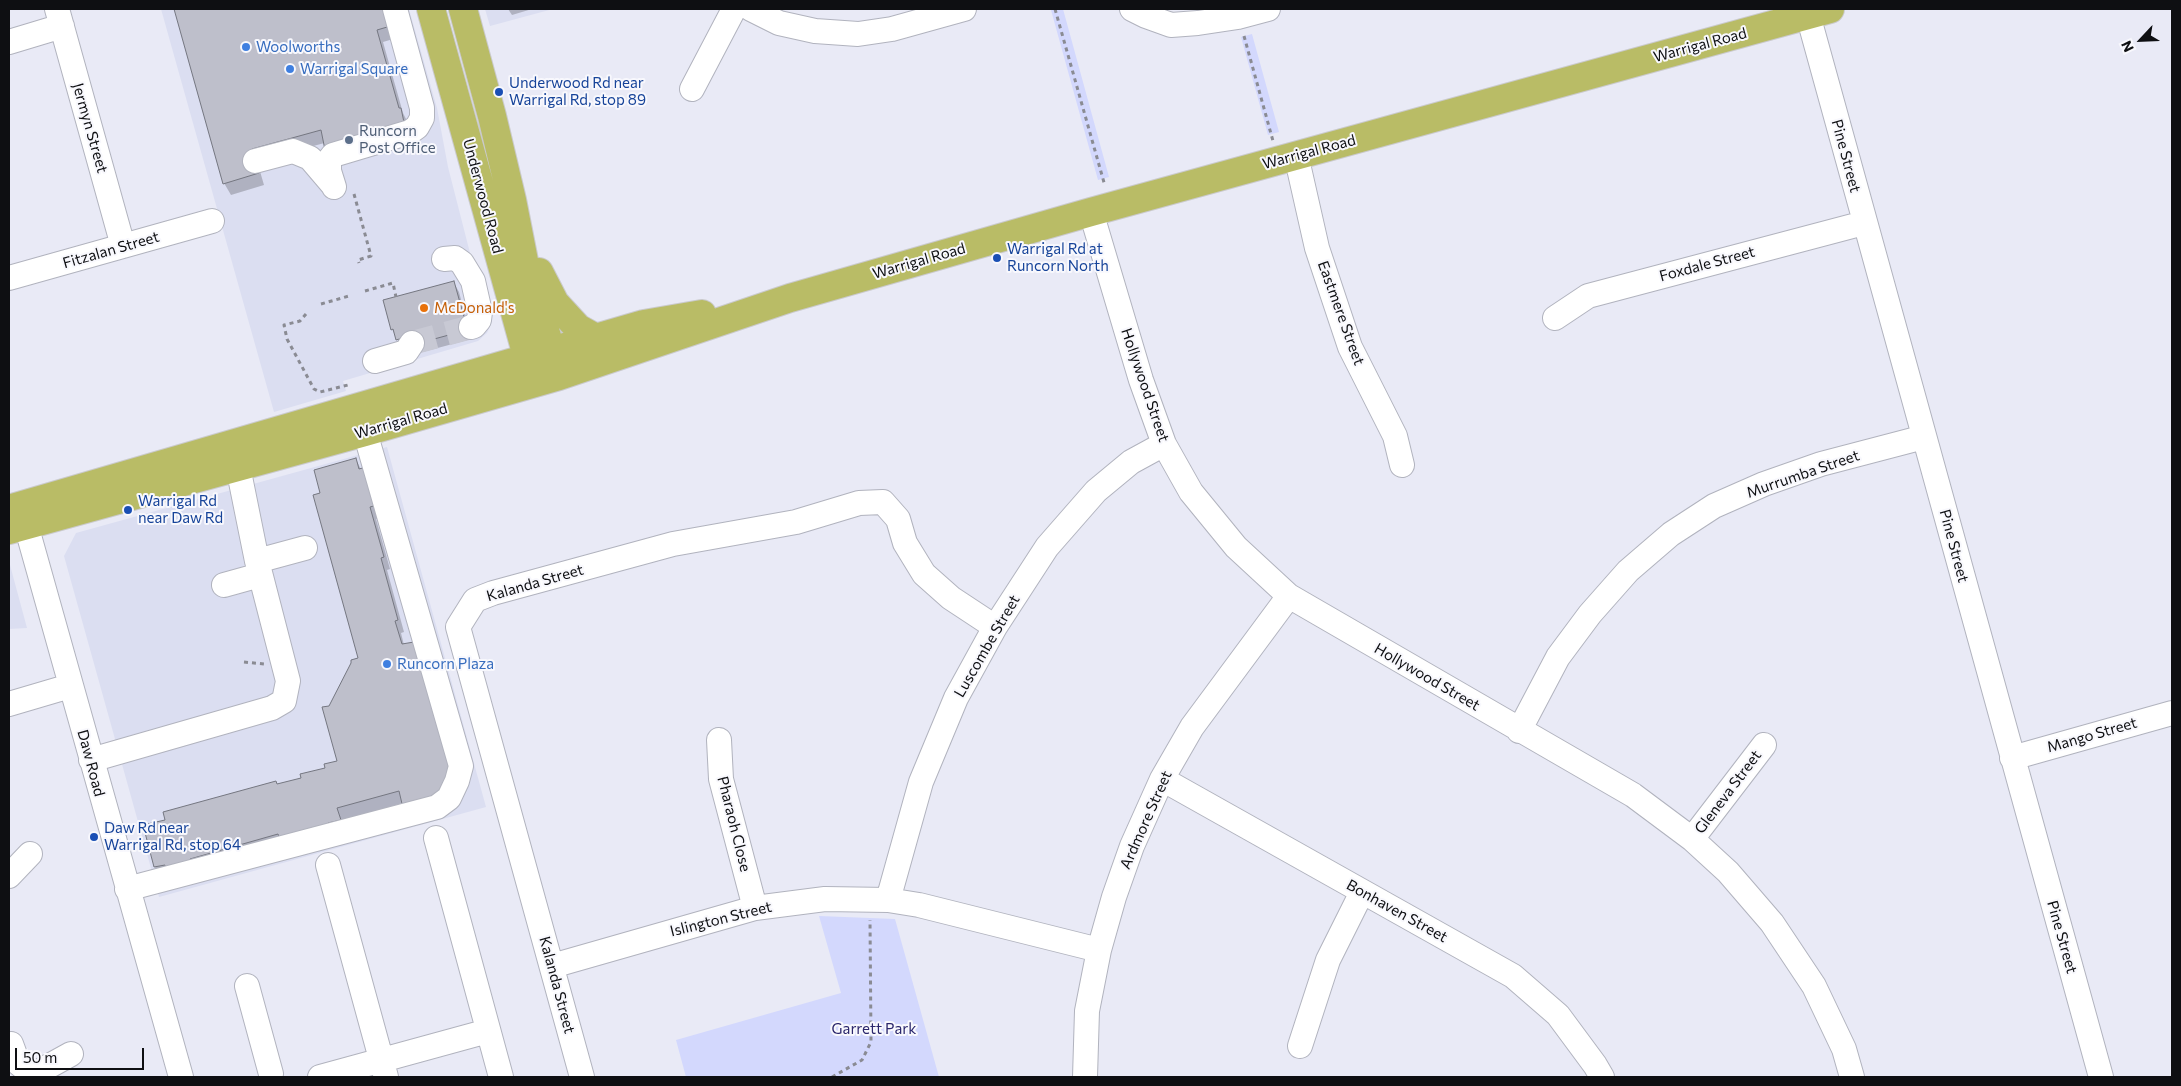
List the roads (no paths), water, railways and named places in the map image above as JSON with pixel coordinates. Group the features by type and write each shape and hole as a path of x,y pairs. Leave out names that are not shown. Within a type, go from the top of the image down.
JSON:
{"main road":[{"name":"Underwood Road","path":"431,9 448,69 543,367"},
{"name":"Underwood Road","path":"463,9 512,200 543,367"},
{"name":"Warrigal Road","path":"16,517 1101,209 1819,12"},
{"path":"448,69 477,62"},
{"name":"Underwood Road","path":"512,200 545,287 555,303 578,328 596,338"},
{"name":"Warrigal Road","path":"235,455 365,432 543,367 596,338 644,324 790,298"}],"street":[{"path":"255,161 293,151 310,158 334,187 329,171 329,160 333,155 410,132 417,127 422,118 422,108 394,9"},
{"path":"692,89 734,9"},
{"path":"751,9 788,25 815,31 858,34 892,29 964,9"},
{"path":"1132,9 1171,25 1238,17 1268,9"},
{"name":"Pine Street","path":"1819,12 1864,223 2101,1077"},
{"path":"9,42 59,18"},
{"name":"Jermyn Street","path":"59,18 123,246"},
{"name":"Eastmere Street","path":"1286,158 1350,347 1395,436 1402,465"},
{"name":"Hollywood Street","path":"1101,209 1141,380 1164,444 1191,492 1236,547 1289,596 1519,731 1633,795 1692,839 1728,872 1772,923 1814,986 1844,1049 1852,1077"},
{"name":"Fitzalan Street","path":"9,278 212,221"},
{"name":"Foxdale Street","path":"1555,318 1588,296 1864,223"},
{"path":"444,259 455,258 462,263 473,281 480,312 479,320 474,326 470,327"},
{"path":"375,361 406,352 412,343"},
{"path":"127,889 437,807 449,798 457,781 460,766 365,432"},
{"name":"Murrumba Street","path":"1519,731 1558,657 1590,614 1628,571 1671,534 1714,506 1764,484 1821,464 1924,437"},
{"name":"Luscombe Street","path":"881,900 921,782 956,698 995,626 1047,547 1096,491 1131,462 1164,444"},
{"path":"91,760 272,708 284,701 288,681 258,568 235,455"},
{"name":"Kalanda Street","path":"582,1077 458,627 475,600 673,544 796,522 859,503 883,502 898,519 906,543 924,574 950,598 995,626"},
{"name":"Daw Road","path":"16,517 70,686 180,1077"},
{"path":"224,585 305,548"},
{"name":"Ardmore Street","path":"1084,1077 1087,1011 1099,950 1114,897 1132,846 1162,779 1192,727 1289,596"},
{"path":"9,704 70,686"},
{"name":"Mango Street","path":"2012,758 2172,713"},
{"name":"Pharaoh Close","path":"719,740 720,779 755,908"},
{"name":"Gleneva Street","path":"1692,839 1764,745"},
{"name":"Bonhaven Street","path":"1162,779 1513,976 1558,1015 1596,1065 1602,1077"},
{"path":"337,832 347,822 367,811 401,799"},
{"path":"436,838 501,1077"},
{"path":"9,876 30,854"},
{"path":"328,865 384,1069"},
{"path":"1300,1046 1328,960 1362,892"},
{"name":"Islington Street","path":"552,966 755,908 825,898 881,900 919,906 1099,950"},
{"path":"247,986 272,1076"},
{"path":"320,1077 384,1069 488,1031"},
{"path":"11,1044 18,1062 36,1077 42,1070 71,1054"}],"tunnel":[{"path":"412,343 471,327"}],"place":[{"name":"Woolworths","path":"246,47"},
{"name":"Warrigal Square","path":"290,69"},
{"name":"Underwood Rd near Warrigal Rd, stop 89","path":"499,92"},
{"name":"Runcorn Post Office","path":"349,140"},
{"name":"Warrigal Rd at Runcorn North","path":"997,258"},
{"name":"McDonald's","path":"424,308"},
{"name":"Warrigal Rd near Daw Rd","path":"128,510"},
{"name":"Runcorn Plaza","path":"387,664"},
{"name":"Daw Rd near Warrigal Rd, stop 64","path":"94,837"}],"park label":[{"name":"Garrett Park","path":"874,1029"}]}
